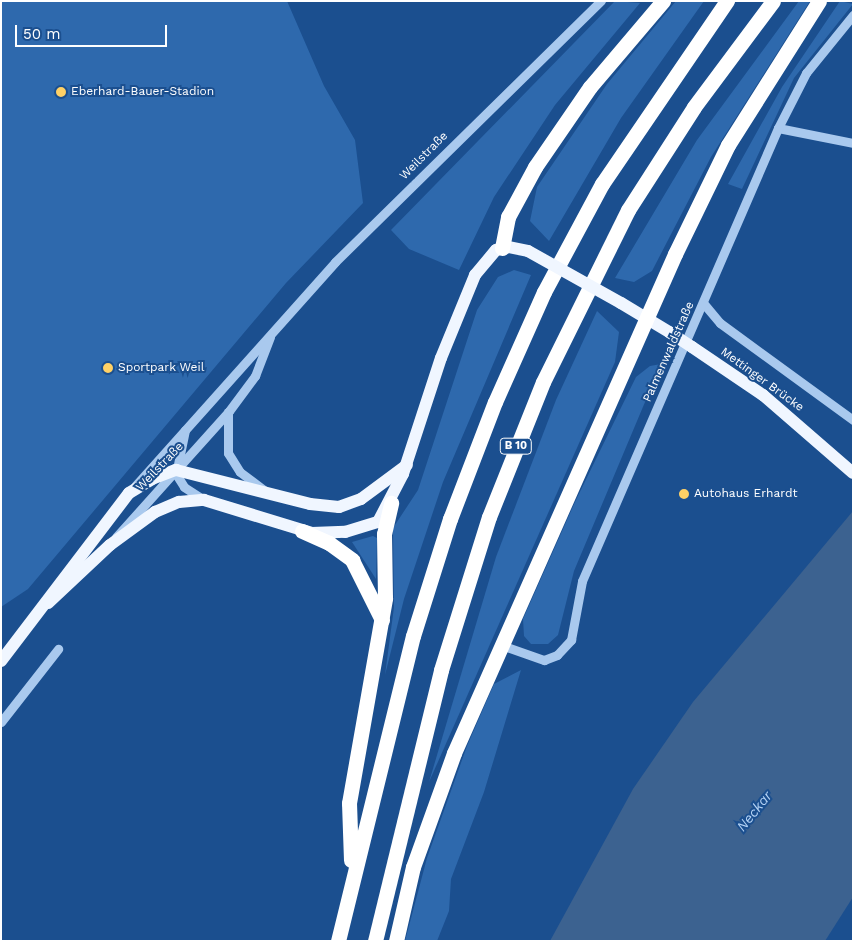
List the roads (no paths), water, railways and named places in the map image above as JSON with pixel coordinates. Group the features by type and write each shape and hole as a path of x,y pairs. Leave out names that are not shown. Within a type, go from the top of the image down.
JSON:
{"highway":[{"path":"502,248 510,212 554,137 612,60 663,1"},
{"name":"B 10","path":"338,941 353,875 432,576 521,342 602,184 727,1"},
{"name":"B 10","path":"375,941 444,661 489,517 539,390 575,311 633,202 694,107 773,1"},
{"path":"396,941 437,797 501,645 728,145 819,1"},
{"path":"353,875 349,803 382,621 384,534 391,503"},
{"path":"302,531 330,542 352,560 382,621"}],"main road":[{"name":"Mettinger Brücke","path":"502,248 528,251 669,332 757,391 853,473"},
{"path":"110,545 163,508 204,500 302,531 364,528 378,522 391,503 407,465 469,288 484,260 502,248"},
{"path":"129,493 176,470 266,492 339,507 360,499 407,465"},
{"name":"Weilstraße","path":"1,661 48,603 129,493"},
{"name":"Weilstraße","path":"48,603 110,545"}],"street":[{"name":"Weilstraße","path":"129,493 335,262 601,1"},
{"name":"Palmenwaldstraße","path":"501,645 544,660 557,655 571,640 582,581 704,304 778,128 806,73 853,15"},
{"path":"778,128 853,143"},
{"path":"704,304 720,323 853,420"},
{"name":"Weilstraße","path":"110,545 229,411 255,376 271,335"},
{"path":"229,411 228,453 240,472 266,492"},
{"path":"187,426 176,470 180,482 204,500"},
{"path":"1,722 58,649"}],"water":[{"name":"Neckar","path":"853,511 853,897 825,941 550,941 633,789 693,702"}],"place":[{"name":"Eberhard-Bauer-Stadion","path":"61,92"},
{"name":"Sportpark Weil","path":"108,368"},
{"name":"Autohaus Erhardt","path":"684,494"}]}
